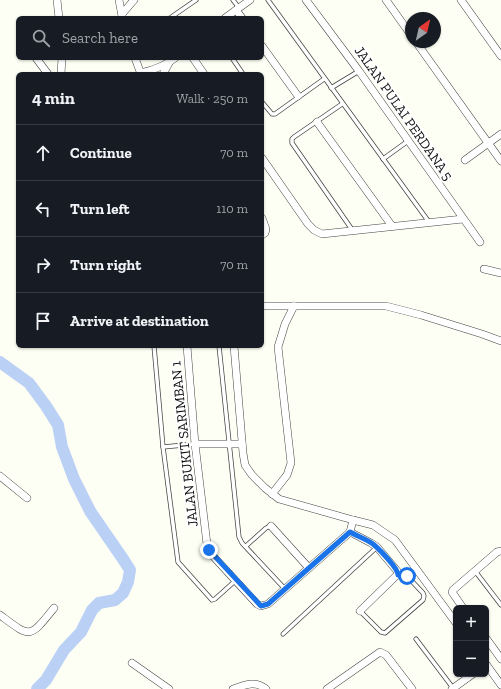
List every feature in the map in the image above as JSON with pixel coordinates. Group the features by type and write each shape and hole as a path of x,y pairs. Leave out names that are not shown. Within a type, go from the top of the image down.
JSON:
{"street":[{"path":"57,0 59,16"},
{"path":"119,0 122,16"},
{"path":"122,16 134,0"},
{"path":"228,16 250,0"},
{"name":"JALAN PULAI PERDANA 5","path":"306,0 359,71 480,242"},
{"path":"386,0 405,27"},
{"path":"461,0 501,56"},
{"path":"238,9 241,16"},
{"path":"420,48 501,161"},
{"path":"264,49 298,96"},
{"path":"38,60 46,72"},
{"path":"61,72 62,60"},
{"path":"136,60 140,72"},
{"path":"147,72 173,60"},
{"path":"194,60 203,72"},
{"path":"164,72 169,63"},
{"path":"317,122 392,226"},
{"path":"465,160 501,134"},
{"path":"264,161 308,224 314,230 322,234 463,219"},
{"path":"264,224 266,229 264,234"},
{"path":"484,269 501,273"},
{"path":"264,306 386,306 421,315 501,341"},
{"path":"272,494 288,474 291,463 278,347 285,324 294,306"},
{"name":"JALAN BUKIT SARIMBAN 1","path":"186,348 195,444 209,550 261,606 268,604 350,532"},
{"path":"234,348 242,444 245,465 252,475 272,494 285,501 373,525 395,540 453,619"},
{"path":"195,444 242,444"},
{"path":"0,476 28,498"},
{"path":"353,520 350,532 377,547 397,569 398,575 360,611"},
{"path":"271,526 309,568"},
{"path":"461,605 452,592 474,570 497,552 501,551"},
{"path":"0,615 19,629 26,632 32,632 38,628 54,608"},
{"path":"488,641 501,658"},
{"path":"327,689 380,652 386,655 412,689"},
{"path":"132,663 167,688"},
{"path":"489,668 501,684"},
{"path":"452,689 469,677"},
{"path":"235,689 244,684 262,686 266,689"}],"lane":[{"path":"173,16 196,0"},
{"path":"233,0 238,9"},
{"path":"268,0 382,159 430,222"},
{"path":"233,60 242,72"},
{"path":"331,88 359,71"},
{"path":"264,104 272,114 275,114 298,96 324,79"},
{"path":"342,104 294,137 292,139 292,143 353,231"},
{"path":"382,159 408,141"},
{"path":"154,348 163,447 178,562 212,600 236,580"},
{"path":"218,348 239,537 242,543 285,589"},
{"path":"163,447 195,444"},
{"path":"246,546 266,528 271,526"},
{"path":"283,634 377,547"},
{"path":"474,570 501,605"},
{"path":"360,611 381,632 385,633 423,600 423,593 407,576 398,575"},
{"path":"416,638 452,689"}],"waterway":[{"path":"0,362 29,383 58,425 62,447 74,479 90,511 130,570 128,582 123,593 115,600 99,603 92,610 81,632 64,650 46,680 37,689"}],"route":[{"path":"209,550 257,604 261,606 268,604 350,532 377,547 397,569 398,575 407,576"}]}
